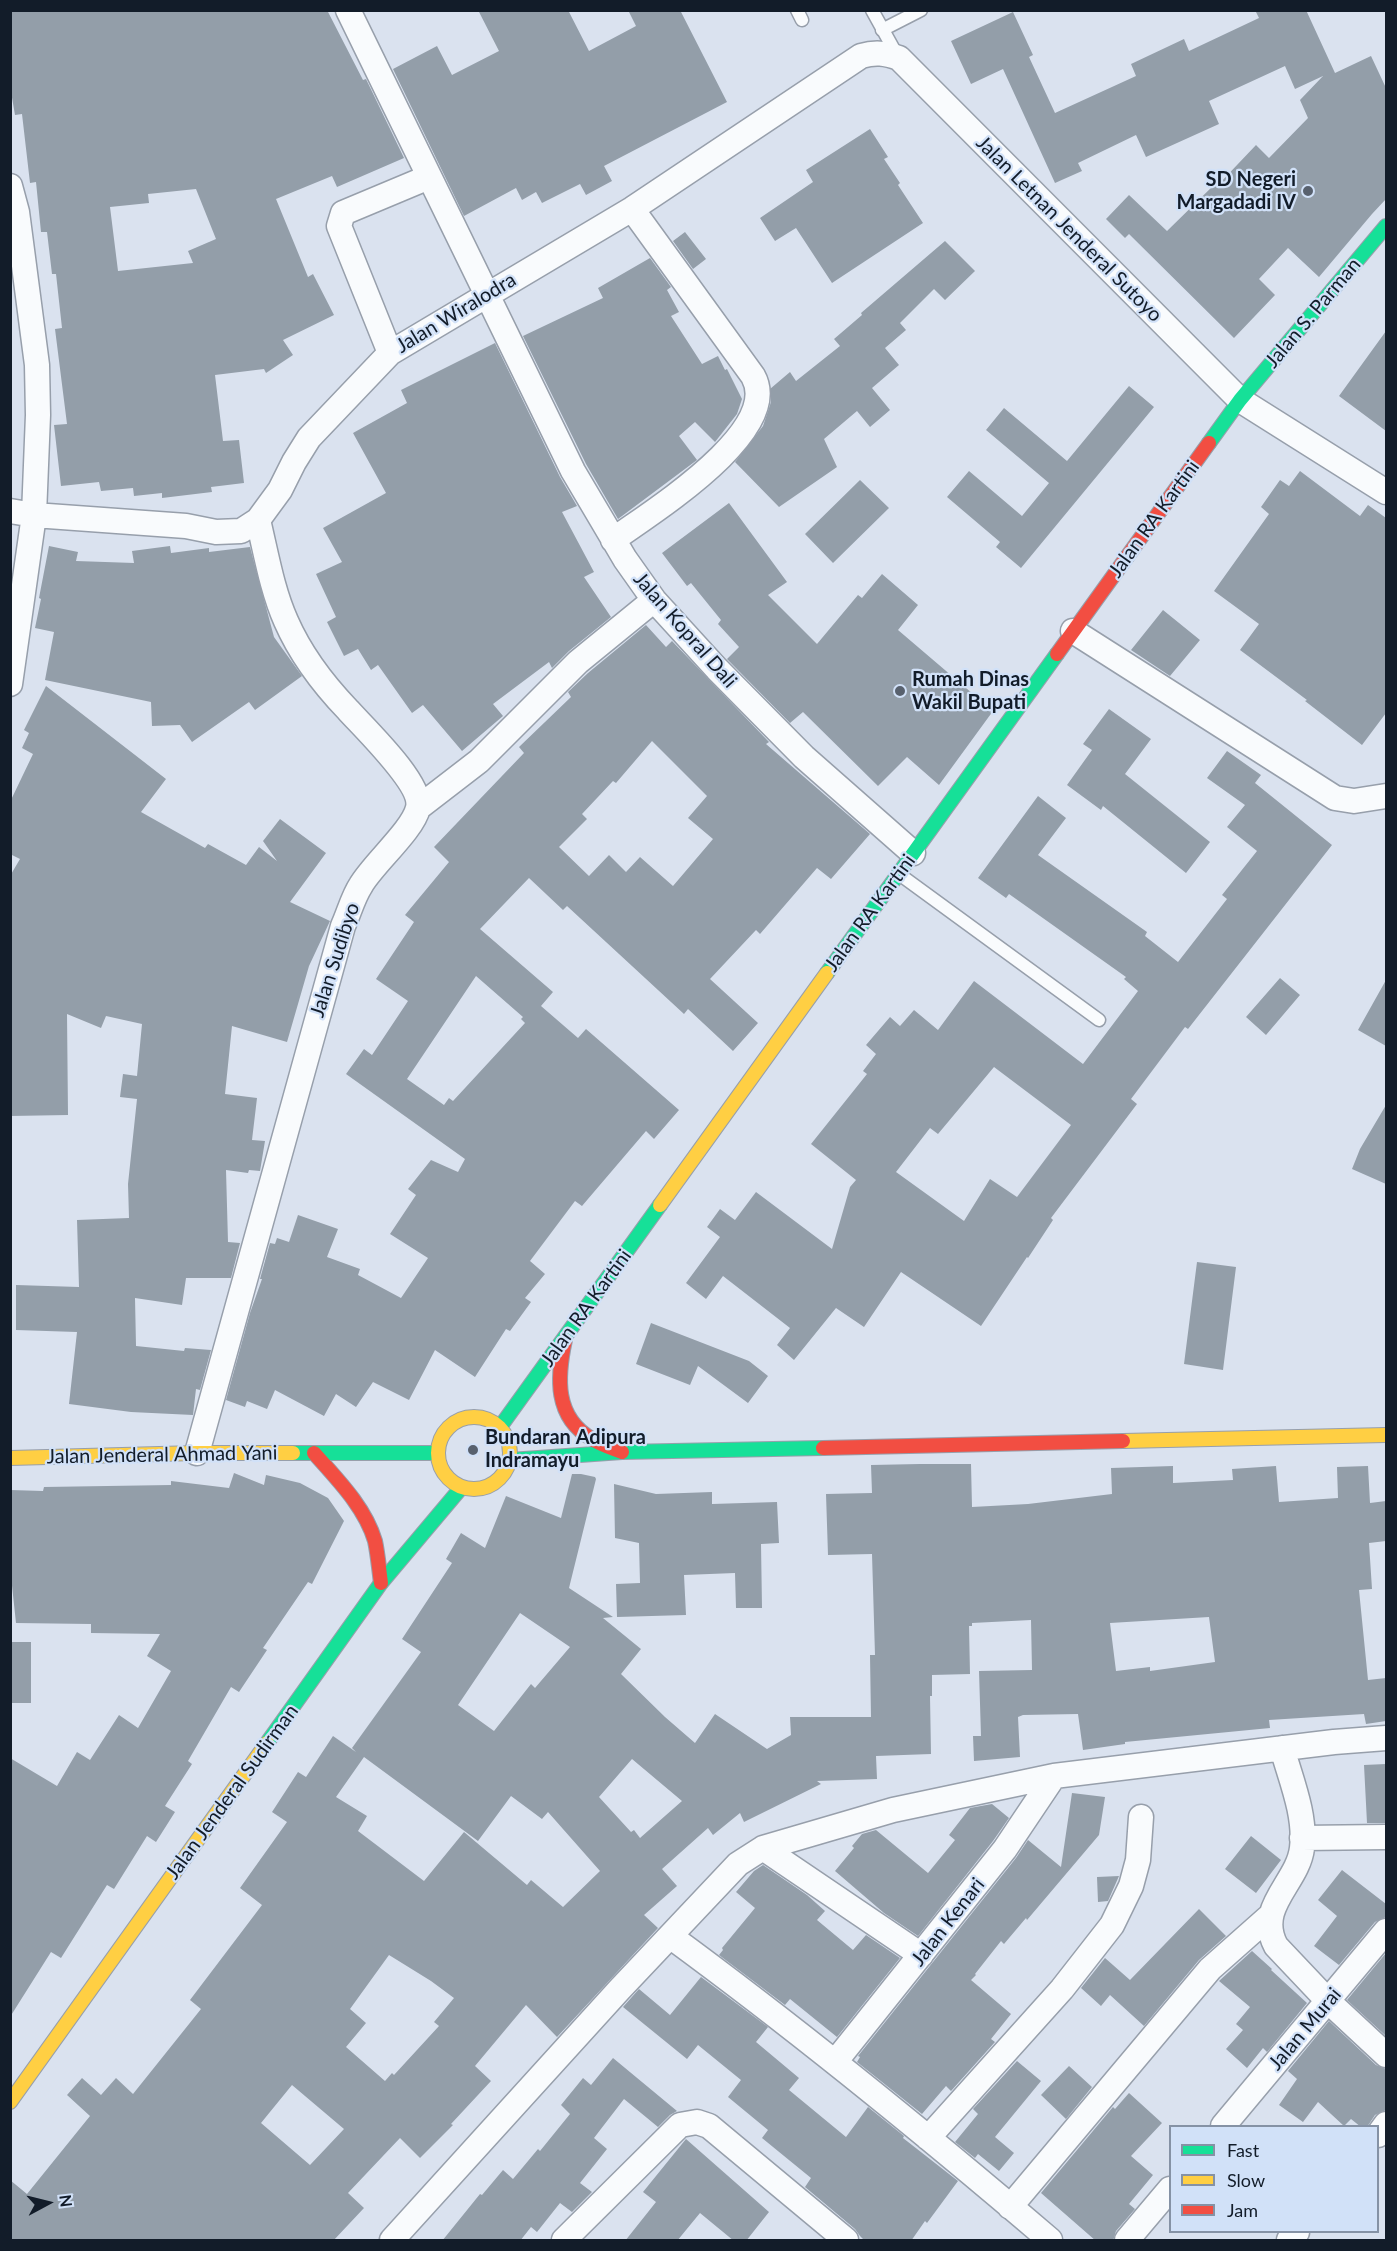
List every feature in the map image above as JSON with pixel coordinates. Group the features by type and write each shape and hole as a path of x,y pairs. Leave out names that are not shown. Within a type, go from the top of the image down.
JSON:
{"main road":[{"name":"Jalan S. Parman","path":"1240,400 1386,226"},
{"name":"Jalan RA Kartini","path":"500,1427 1240,400"},
{"path":"566,1335 558,1370 558,1396 571,1420 587,1437 622,1452"},
{"path":"472,1417 487,1419 500,1427 507,1436 510,1460 504,1474 492,1485 477,1490 462,1488 450,1481 442,1470 438,1453 447,1430 458,1421 472,1417"},
{"path":"510,1460 622,1452 1386,1435"},
{"path":"314,1453 356,1501 374,1539 381,1583"},
{"name":"Jalan Jenderal Ahmad Yani","path":"10,1458 197,1454 438,1453"},
{"name":"Jalan Jenderal Sudirman","path":"10,2102 381,1583 462,1488"}],"street":[{"name":"Jalan Kopral Dali","path":"348,10 573,471 614,540 654,600 717,669 804,757 913,853"},
{"name":"Jalan Wiralodra","path":"258,520 280,490 309,438 390,353 632,208 861,56 883,53 899,58"},
{"name":"Jalan Letnan Jenderal Sutoyo","path":"899,58 1240,400 1386,492"},
{"path":"390,353 339,226 343,213 429,177"},
{"path":"10,186 17,212 37,365 38,415 34,515 10,684"},
{"path":"614,540 713,467 743,432 757,406 758,388 753,376 632,208"},
{"path":"10,511 34,515 186,526 216,532 241,531 258,520 277,593 286,620 296,639 331,692 395,761 411,783 417,797 418,808"},
{"name":"Jalan Sudibyo","path":"197,1454 343,926 361,884 395,843 418,808 479,761 578,662 654,600"},
{"path":"1073,631 1335,798 1354,801 1386,796"},
{"path":"392,2241 670,1936 738,1864 763,1848 893,1810 1054,1776 1386,1738"},
{"path":"1282,1749 1299,1807 1302,1838 1300,1858 1271,1915 1270,1927 1276,1946 1329,2002 1386,2055"},
{"name":"Jalan Kenari","path":"835,2062 1005,1850 1054,1776"},
{"path":"928,2138 1062,1989 1113,1925 1131,1886 1138,1860 1141,1817"},
{"path":"1302,1838 1386,1837"},
{"path":"763,1848 921,1955"},
{"path":"1010,2207 1210,1969 1271,1915"},
{"name":"Jalan Murai","path":"1225,2125 1386,1931"},
{"path":"670,1936 835,2062 1050,2241"},
{"path":"564,2241 680,2125 697,2122 709,2126 846,2241"},
{"path":"1127,2241 1169,2190"}],"lane":[{"path":"872,10 899,58"},
{"path":"882,30 921,10"},
{"path":"898,873 1100,1020"}],"building":[{"path":"10,10 327,10 363,80 366,79 404,158 337,187 332,176 276,199 308,277 313,274 334,315 283,340 293,355 266,373 264,369 215,375 223,441 239,440 244,483 211,487 212,492 162,498 162,493 134,496 133,488 101,491 99,482 61,486 54,425 67,424 55,329 62,328 56,274 52,274 47,232 41,232 36,182 30,183 22,114 15,115 10,86","holes":["196,189 216,239 188,251 193,263 118,271 110,207 149,203 148,194"]},
{"path":"478,10 568,10 589,51 636,26 628,10 680,10 727,102 604,166 612,181 586,195 580,184 542,203 536,192 522,200 516,188 464,216 393,69 437,46 452,75 499,51"},
{"path":"1255,10 1306,10 1335,73 1371,56 1386,88 1386,199 1319,277 1288,248 1259,279 1275,295 1234,338 1129,234 1125,238 1106,219 1129,195 1167,231 1216,183 1218,185 1256,145 1269,158 1308,118 1300,100 1323,76 1295,89 1285,66 1209,101 1219,124 1146,157 1136,135 1078,163 1082,171 1055,183 1003,69 971,84 951,41 1013,12 1033,55 1029,57 1055,113 1136,76 1131,64 1184,39 1189,51 1259,18"},
{"path":"870,129 888,157 884,159 900,183 898,185 923,223 832,283 796,228 775,241 760,218 813,182 806,170"},
{"path":"685,232 706,259 693,269 673,241"},
{"path":"945,241 975,271 945,300 934,289 900,323 906,330 885,348 899,365 872,388 890,410 870,427 857,411 824,439 837,467 779,507 735,462 763,426 771,402 770,389 790,372 796,381 840,346 834,339"},
{"path":"650,258 671,287 667,290 679,312 671,316 702,364 718,356 742,399 737,414 715,442 695,422 679,436 697,460 618,519 586,464 523,336 603,298 598,288"},
{"path":"1386,331 1386,431 1339,396"},
{"path":"495,343 560,477 577,506 562,512 594,572 584,577 611,617 552,668 549,662 493,704 503,716 462,751 423,705 412,713 378,665 371,670 358,649 344,656 327,622 336,617 316,574 342,562 323,528 386,493 353,433 407,403 401,390"},
{"path":"1129,386 1154,407 1021,568 996,547 1000,542 947,497 969,471 1022,516 1049,483 986,430 1004,408 1067,461"},
{"path":"1300,471 1360,516 1368,505 1386,518 1386,713 1362,745 1240,650 1259,624 1214,591 1269,514 1261,507 1280,480 1289,486"},
{"path":"860,480 889,508 833,563 805,534"},
{"path":"729,503 787,582 768,595 817,644 858,595 862,598 882,574 918,605 898,630 993,711 939,785 907,757 878,786 803,712 790,723 727,659 739,647 718,624 721,620 691,583 687,586 662,553"},
{"path":"49,546 78,552 76,561 134,563 132,551 170,546 171,553 209,548 209,552 250,547 274,637 302,676 255,710 249,702 192,742 180,725 152,726 151,702 45,680 54,632 35,628"},
{"path":"1163,610 1200,640 1170,676 1131,650"},
{"path":"646,625 666,647 672,641 769,742 766,744 870,834 831,879 817,868 760,934 756,930 710,979 758,1023 733,1051 688,1009 684,1014 567,906 563,910 529,878 480,929 553,992 541,1006 578,1038 586,1029 679,1110 654,1139 646,1131 582,1206 575,1201 530,1261 545,1274 525,1298 531,1302 510,1331 506,1329 475,1377 435,1350 409,1400 373,1382 356,1407 336,1394 324,1416 275,1390 267,1409 247,1401 245,1407 226,1400 250,1313 262,1279 260,1279 270,1243 275,1244 277,1238 289,1242 298,1215 338,1229 327,1257 360,1269 358,1275 401,1298 428,1258 390,1234 416,1195 408,1189 431,1160 458,1172 465,1159 346,1074 364,1049 372,1055 408,1001 376,979 414,922 405,915 449,862 434,847 524,753 519,747 571,697 568,692","holes":["652,741 707,796 688,818 713,839 673,886 640,857 626,872 609,855 589,876 559,847 587,819 582,814 613,781 616,783","476,976 523,1017 521,1019 525,1023 453,1101 449,1098 444,1105 407,1079"]},
{"path":"46,686 166,779 141,812 205,848 208,844 246,865 259,847 277,861 263,841 280,819 326,853 290,902 330,921 309,966 287,1042 232,1026 225,1094 257,1098 252,1140 265,1141 260,1171 249,1170 248,1173 226,1170 228,1242 240,1243 231,1278 186,1278 182,1305 135,1298 136,1346 184,1351 185,1348 211,1350 200,1390 196,1389 193,1415 131,1412 69,1404 77,1332 16,1330 16,1285 79,1287 77,1220 129,1218 128,1184 137,1099 120,1097 123,1074 137,1076 142,1024 106,1016 101,1028 67,1014 68,1115 10,1116 10,876 20,859 10,854 10,802 33,754 22,748 29,733 24,730"},
{"path":"1109,709 1151,739 1125,774 1210,842 1186,873 1103,806 1101,810 1067,785 1092,750 1083,744"},
{"path":"1227,751 1261,775 1255,783 1332,845 1188,1029 1185,1027 1131,1099 1137,1104 1051,1218 1053,1220 981,1326 901,1272 864,1327 836,1308 794,1360 777,1345 790,1328 723,1276 706,1299 686,1283 720,1237 707,1227 720,1209 735,1220 756,1192 832,1249 850,1187 856,1180 811,1144 867,1074 863,1071 876,1054 866,1045 890,1017 900,1026 914,1010 938,1030 974,981 1083,1064 1138,991 1124,979 1126,977 1009,894 1006,898 978,878 1038,796 1066,818 1038,855 1147,932 1145,936 1178,962 1227,899 1222,895 1257,851 1227,827 1245,805 1207,778","holes":["994,1067 1071,1125 1017,1197 990,1179 964,1221 896,1172 930,1128 938,1134"]},
{"path":"1280,978 1300,995 1266,1035 1246,1017"},
{"path":"1386,980 1386,1046 1358,1030"},
{"path":"1386,1105 1386,1184 1352,1169 1360,1149"},
{"path":"1197,1262 1236,1267 1223,1370 1184,1364"},
{"path":"651,1323 749,1361 768,1376 748,1403 698,1366 690,1385 636,1364"},
{"path":"971,1464 972,1507 1028,1504 1112,1494 1111,1468 1173,1466 1173,1483 1233,1480 1232,1469 1276,1466 1279,1502 1338,1498 1337,1467 1368,1466 1370,1503 1386,1501 1386,1541 1369,1543 1372,1589 1359,1590 1368,1680 1386,1678 1386,1721 1366,1724 1364,1714 1269,1720 1270,1728 1125,1742 1125,1744 1083,1750 1078,1714 1023,1715 1018,1717 1020,1757 974,1761 973,1736 981,1736 979,1671 1032,1670 1031,1620 972,1623 972,1626 969,1626 970,1674 932,1675 931,1754 876,1756 877,1779 817,1781 821,1784 744,1822 740,1813 713,1835 708,1828 662,1869 677,1886 644,1915 658,1928 557,2037 526,2005 475,2066 491,2081 451,2124 453,2125 420,2158 400,2138 348,2193 364,2208 333,2241 10,2241 10,2180 27,2194 90,2116 67,2095 82,2078 101,2095 116,2078 133,2094 201,2009 190,2000 262,1905 240,1888 287,1822 272,1812 298,1772 306,1777 333,1736 356,1752 352,1748 421,1652 402,1639 452,1563 446,1559 461,1533 485,1548 506,1496 561,1518 572,1474 595,1477 569,1588 613,1617 603,1618 641,1649 621,1674 695,1743 715,1714 767,1749 791,1735 790,1717 871,1717 870,1655 875,1655 872,1554 828,1555 826,1494 872,1493 871,1465","holes":["520,1613 570,1647 535,1688 531,1684 494,1731 458,1705","1209,1617 1215,1662 1150,1671 1150,1667 1116,1671 1110,1623","364,1757 478,1841 511,1796 542,1819 548,1812 600,1871 563,1907 531,1880 527,1885 464,1832 424,1881 358,1831 367,1816 336,1797","632,1759 682,1801 640,1838 634,1830 631,1832 599,1797","389,1955 454,1998 434,2022 439,2026 394,2075 392,2073 385,2081 346,2047 366,2023 350,2009","292,2085 344,2129 310,2165 261,2123"]},
{"path":"234,1473 264,1485 266,1475 300,1483 328,1498 344,1521 312,1584 308,1582 263,1648 267,1650 239,1692 231,1687 188,1761 192,1764 165,1806 175,1812 156,1842 147,1836 114,1889 107,1885 61,1958 51,1952 10,2017 10,1758 57,1786 77,1752 90,1760 119,1715 138,1728 171,1671 147,1656 160,1634 91,1633 91,1624 16,1623 10,1567 10,1490 43,1491 44,1487 171,1485 171,1481 229,1488"},
{"path":"614,1484 656,1494 712,1492 712,1504 777,1502 779,1543 761,1544 762,1608 736,1608 735,1573 684,1575 686,1615 617,1617 616,1584 640,1583 639,1543 615,1538"},
{"path":"10,1642 31,1642 31,1703 10,1703"},
{"path":"1386,1764 1386,1823 1367,1823 1364,1765"},
{"path":"1072,1793 1105,1797 1099,1835 1027,1920 1026,1918 1004,1944 1001,1941 971,1980 1011,2014 991,2039 995,2042 951,2091 946,2086 922,2114 857,2062 860,2057 858,2056 1028,1840 1061,1867"},
{"path":"992,1804 1009,1818 918,1936 884,1913 835,1871 862,1834 876,1830 928,1873 955,1840 949,1835 970,1808"},
{"path":"1251,1836 1281,1860 1256,1893 1225,1869"},
{"path":"763,1865 807,1895 825,1911 817,1920 853,1950 866,1935 900,1958 837,2037 790,1999 785,2005 719,1955 722,1948 755,1908 736,1892 754,1871"},
{"path":"1342,1870 1386,1904 1386,1917 1375,1922 1339,1965 1314,1946 1337,1916 1318,1900"},
{"path":"1119,1876 1108,1901 1098,1902 1097,1877"},
{"path":"1199,1909 1226,1936 1199,1960 1144,2026 1110,1995 1101,2006 1081,1988 1105,1958 1130,1980"},
{"path":"1252,1951 1307,2003 1267,2052 1263,2048 1247,2068 1226,2049 1243,2030 1236,2024 1250,2007 1219,1981"},
{"path":"1386,1953 1386,2036 1347,2000"},
{"path":"701,1977 768,2027 756,2042 799,2078 789,2090 846,2137 868,2107 958,2181 911,2241 865,2241 855,2229 805,2187 811,2178 762,2138 768,2130 728,2097 741,2080 698,2045 687,2059 623,2007 639,1989 670,2015"},
{"path":"1329,2021 1376,2065 1386,2069 1386,2110 1375,2115 1368,2125 1358,2125 1351,2119 1343,2125 1318,2102 1303,2122 1279,2105 1297,2079 1288,2071"},
{"path":"613,2058 677,2111 658,2127 624,2099 594,2138 607,2149 580,2183 592,2192 572,2212 560,2203 537,2232 531,2227 520,2241 442,2241 480,2194 482,2195 503,2170 513,2179 538,2149 540,2151 570,2114 561,2105 583,2078 591,2085"},
{"path":"1017,2061 1041,2081 995,2137 1014,2153 999,2171 978,2154 975,2158 955,2142 978,2114 973,2109"},
{"path":"1069,2066 1092,2087 1066,2119 1041,2095"},
{"path":"1129,2093 1162,2123 1131,2156 1153,2175 1129,2204 1135,2209 1116,2231 1113,2241 1096,2241 1041,2193 1113,2107 1115,2109"},
{"path":"686,2139 769,2212 746,2241 734,2241 700,2213 677,2241 625,2241 656,2202 643,2192"}],"traffic: fast":[{"path":"1209,443 1240,400 1386,226"},
{"path":"827,973 1057,654"},
{"path":"500,1427 660,1205"},
{"path":"510,1460 622,1452 823,1448"},
{"path":"293,1453 437,1453"},
{"path":"267,1743 381,1583 461,1488"}],"traffic: slow":[{"path":"660,1205 827,973"},
{"path":"474,1417 488,1420 500,1427 507,1439 510,1453 507,1467 500,1479 488,1486 474,1489 460,1486 448,1479 441,1467 438,1453 441,1439 448,1427 460,1420 474,1417"},
{"path":"1123,1441 1386,1435"},
{"path":"10,1458 293,1453"},
{"path":"10,2102 267,1743"}],"traffic: jam":[{"path":"1057,654 1209,443"},
{"path":"565,1340 560,1368 561,1395 565,1408 580,1430 599,1443 622,1452"},
{"path":"823,1448 1123,1441"},
{"path":"314,1453 349,1494 364,1517 375,1541 381,1583"}],"place":[{"name":"SD Negeri Margadadi IV","path":"1308,191"},
{"name":"Rumah Dinas Wakil Bupati","path":"900,691"},
{"name":"Bundaran Adipura Indramayu","path":"473,1450"}]}
